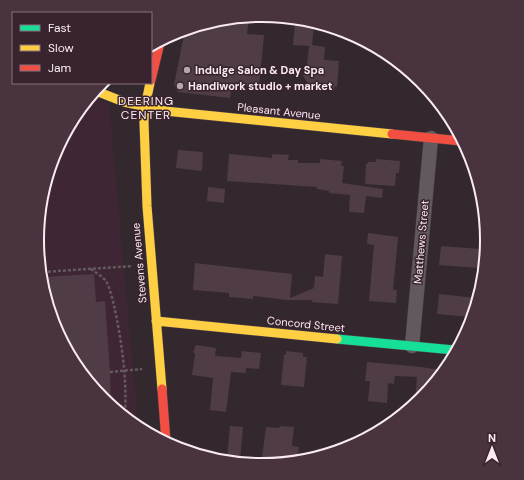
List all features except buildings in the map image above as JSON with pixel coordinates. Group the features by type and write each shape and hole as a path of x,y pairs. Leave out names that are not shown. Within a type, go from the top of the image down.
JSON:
{"street":[{"name":"Stevens Avenue","path":"152,78 159,48"},
{"name":"Stevens Avenue","path":"151,84 145,107 144,122 147,206 166,436"},
{"name":"Pleasant Avenue","path":"101,93 124,102 166,111 456,141"},
{"name":"Matthews Street","path":"412,346 431,138"},
{"name":"Concord Street","path":"156,321 451,350"}],"path":[{"path":"47,272 133,266"},
{"path":"91,269 107,284 120,334 125,370 125,410"},
{"path":"110,372 142,369"}],"shaded area":[{"path":"96,99 109,104 138,419 118,404 98,384 73,349 66,336 51,296 44,254 44,226 48,197 51,184 66,144 73,131"}],"traffic: fast":[{"path":"337,339 451,350"}],"traffic: slow":[{"path":"150,84 145,107 144,122 147,206 162,389"},
{"path":"101,93 124,102 165,111 392,134"},
{"path":"156,321 337,339"}],"traffic: jam":[{"path":"152,76 159,48"},
{"path":"392,134 456,141"},
{"path":"162,389 166,436"}],"place":[{"name":"Indulge Salon & Day Spa","path":"187,70"},
{"name":"Handiwork studio + market","path":"180,86"}],"district":[{"name":"DEERING CENTER","path":"146,108"}]}
